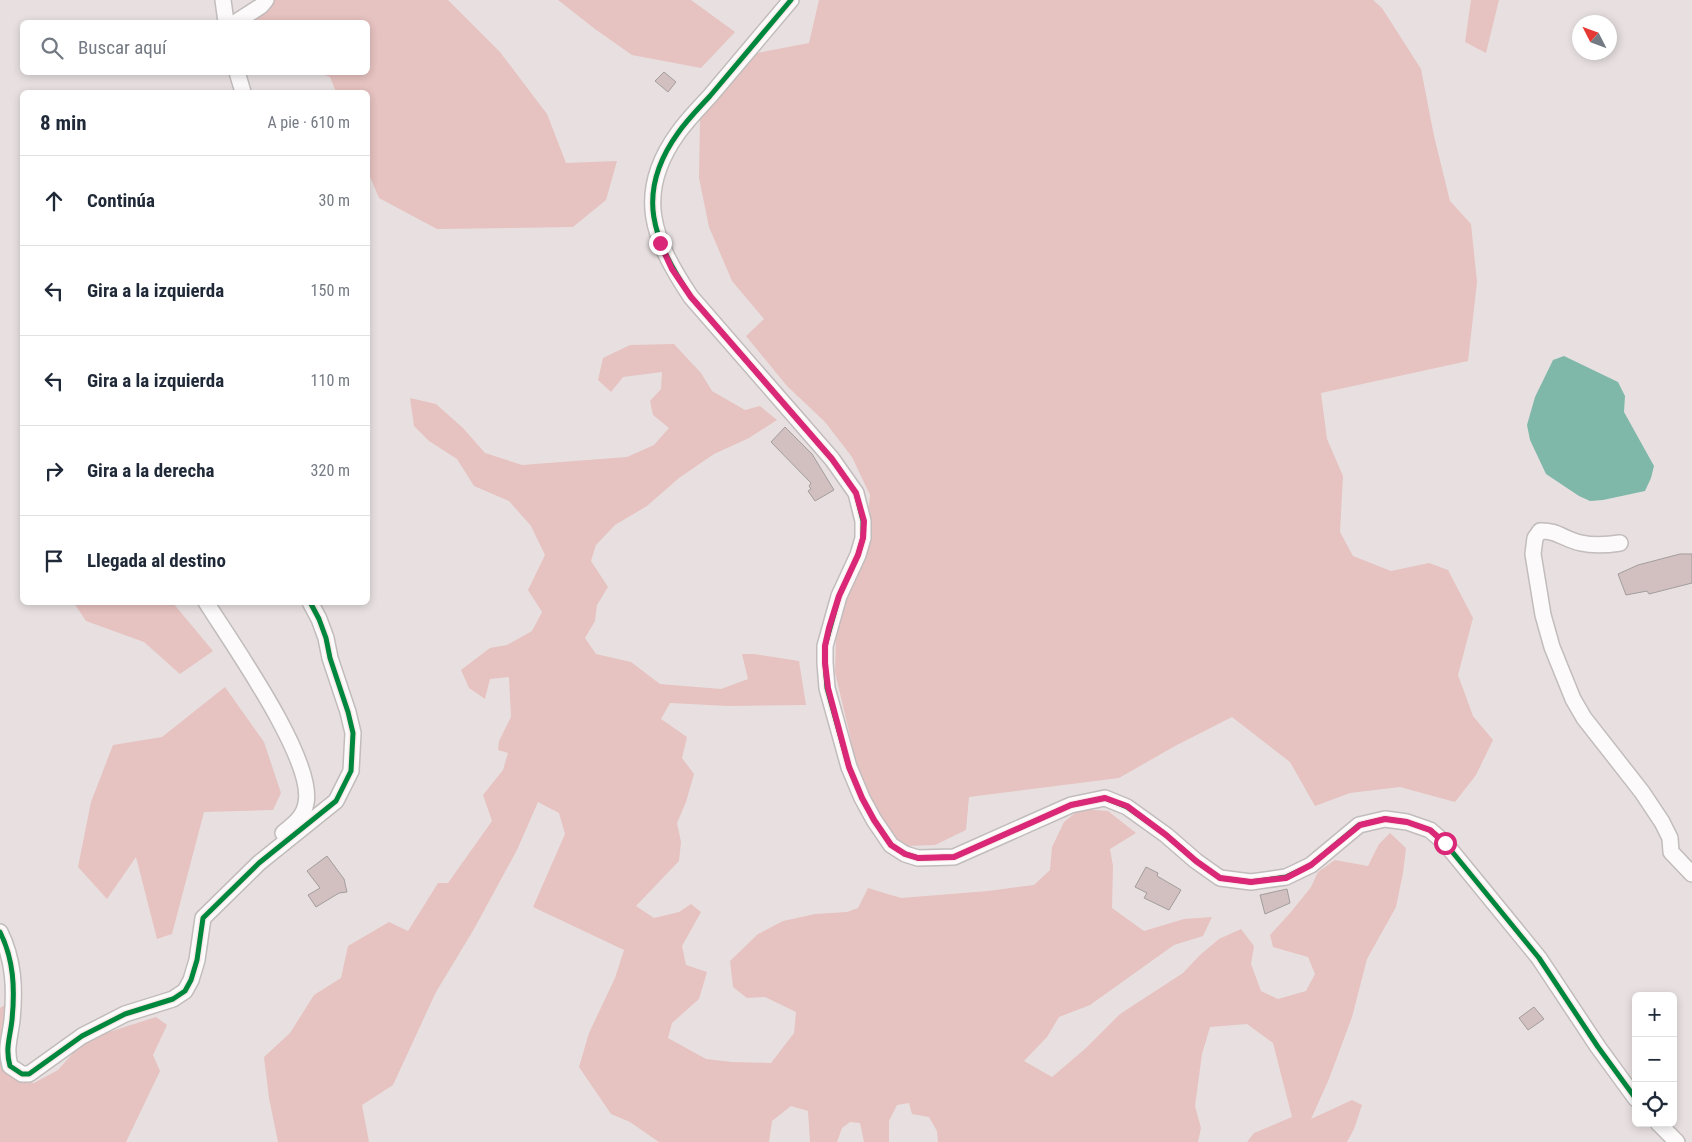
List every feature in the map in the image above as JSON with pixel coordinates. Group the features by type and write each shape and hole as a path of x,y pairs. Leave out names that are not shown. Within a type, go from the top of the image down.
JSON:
{"street":[{"path":"223,0 226,20"},
{"path":"239,20 261,6 266,0"},
{"path":"791,0 677,133 658,167 653,187 652,209 660,243 672,269 691,297 832,459 856,493 864,521 863,538 858,555 839,596 829,628 825,646 825,663 828,688 849,767 862,798 891,845 905,854 918,858 954,857 1071,805 1105,798 1127,806 1220,878 1251,882 1286,878 1311,865 1360,825 1385,819 1407,822 1430,830 1445,843 1539,958 1598,1047 1632,1094"},
{"path":"238,75 242,90"},
{"path":"1620,543 1602,546 1580,543 1550,530 1540,531 1535,538 1533,554 1543,614 1552,647 1584,718 1642,792 1670,838 1671,852 1692,874"},
{"path":"0,932 11,960 13,978 12,1023 7,1045 10,1066 22,1074 30,1074 82,1036 125,1014 173,999 185,991 191,980 196,960 205,906 256,854 292,826 302,815 306,804 307,790 296,754 273,708 208,605"},
{"path":"203,918 259,863 336,801 351,771 353,734 350,719 330,658 326,638 312,605"},
{"path":"1662,1127 1678,1142"}],"shaded area":[{"path":"270,0 448,0 500,52 547,114 566,163 617,161 606,200 573,227 437,229 379,198 370,177 370,90 335,90 330,77 324,75 370,75 370,20 253,20"},
{"path":"558,0 691,0 735,32 701,68 632,55"},
{"path":"819,0 1373,0 1382,8 1421,69 1434,136 1450,201 1471,224 1477,282 1468,361 1321,393 1327,439 1343,476 1340,532 1353,556 1391,571 1429,563 1448,570 1473,618 1458,675 1473,716 1493,740 1476,775 1455,802 1400,787 1350,793 1315,806 1290,762 1232,717 1175,746 1119,778 969,797 966,830 935,845 906,846 878,827 857,766 835,672 837,601 865,541 870,495 852,457 825,422 787,386 746,336 764,319 732,281 709,227 699,178 700,117 747,55 809,43"},
{"path":"1471,0 1499,0 1486,53 1465,42"},
{"path":"674,344 701,373 712,391 745,410 760,406 777,420 749,438 714,454 679,478 647,506 615,525 596,545 591,561 608,587 597,605 595,621 585,638 596,654 631,662 660,684 721,689 748,679 742,654 799,661 806,705 728,706 670,703 661,719 687,737 682,758 694,774 686,802 677,823 681,842 679,861 636,906 654,918 679,912 691,904 701,912 682,946 686,965 707,972 699,999 672,1023 668,1038 706,1059 771,1063 794,1033 796,1012 765,997 747,998 733,987 730,961 758,934 783,921 815,914 847,912 858,908 868,888 901,898 1034,885 1050,870 1052,847 1064,822 1080,809 1108,811 1136,833 1110,849 1113,866 1112,908 1144,931 1184,919 1212,917 1203,936 1174,945 1090,1005 1059,1017 1047,1037 1024,1061 1052,1077 1086,1048 1120,1014 1183,973 1219,939 1241,929 1254,946 1251,964 1261,991 1278,999 1306,991 1315,974 1308,957 1273,947 1270,935 1311,887 1318,872 1335,860 1368,866 1379,844 1390,833 1406,848 1396,907 1367,959 1352,1017 1329,1079 1311,1119 1352,1100 1362,1105 1354,1129 1347,1142 1247,1142 1254,1133 1292,1117 1273,1043 1247,1024 1210,1027 1202,1054 1195,1106 1201,1128 1198,1142 938,1142 937,1131 929,1117 912,1114 909,1103 897,1105 889,1121 889,1142 864,1142 860,1123 850,1122 842,1128 837,1142 810,1142 808,1111 791,1106 772,1121 769,1142 659,1142 630,1122 611,1114 579,1067 589,1033 615,978 624,950 533,907 565,834 559,813 538,802 517,850 474,929 436,992 393,1085 362,1105 369,1142 278,1142 269,1098 264,1057 290,1033 314,995 341,978 348,946 389,922 408,931 438,883 448,883 492,821 483,795 503,770 508,753 498,750 499,741 511,717 509,677 490,679 485,699 469,688 461,670 490,648 507,645 532,631 542,612 528,590 545,555 531,526 509,501 474,486 457,459 429,441 414,426 410,398 436,404 463,428 485,453 522,465 627,457 654,445 669,428 653,415 650,401 661,389 662,372 623,377 611,392 598,380 603,358 630,345"},
{"path":"1564,356 1618,382 1625,396 1624,412 1654,466 1645,491 1590,501 1546,474 1530,440 1527,425 1535,397 1553,360"},
{"path":"75,605 175,605 213,651 180,674 144,642 86,621"},
{"path":"225,687 264,742 281,793 273,810 204,812 172,934 157,939 136,857 107,899 78,867 91,802 113,745 162,737"},
{"path":"9,1002 3,1034 2,1069 14,1079 34,1083 58,1070 81,1044 103,1034 156,1017 167,1025 153,1055 160,1071 126,1142 0,1142 0,1008"}],"building":[{"path":"664,72 676,82 668,92 655,81"},
{"path":"785,427 812,454 834,490 815,501 808,491 811,489 809,486 811,483 771,442"},
{"path":"1680,554 1692,554 1692,583 1649,594 1647,591 1626,595 1618,574 1638,565"},
{"path":"327,856 344,879 347,892 339,893 316,907 308,895 320,888 307,871"},
{"path":"1146,867 1158,873 1157,876 1181,890 1169,910 1144,898 1147,893 1135,887"},
{"path":"1287,889 1290,903 1265,914 1260,895"},
{"path":"1534,1007 1544,1019 1528,1030 1519,1018"}],"cycle path":[{"path":"791,0 689,119 664,155 656,176 653,197 654,216 667,256 691,297 832,459 856,493 863,521 863,538 858,555 839,596 825,646 827,688 849,767 862,798 891,845 905,854 918,858 954,857 1071,805 1105,798 1127,807 1220,878 1251,882 1286,877 1311,865 1359,825 1385,819 1407,822 1430,830 1445,843 1539,958 1598,1047 1632,1094"},
{"path":"0,932 11,964 13,986 12,1020 8,1048 9,1060 10,1066 22,1074 29,1074 82,1036 125,1014 173,999 185,991 191,980 197,960 203,918 259,863 336,801 351,771 353,733 330,658 326,638 312,605"}],"route":[{"path":"660,243 672,269 691,297 832,459 856,493 864,521 863,538 858,555 839,596 829,628 825,646 825,663 833,712 849,767 862,798 891,845 905,854 918,858 954,857 1071,805 1105,798 1127,806 1220,878 1251,882 1286,878 1311,865 1360,825 1385,819 1407,822 1430,830 1445,843"}]}
